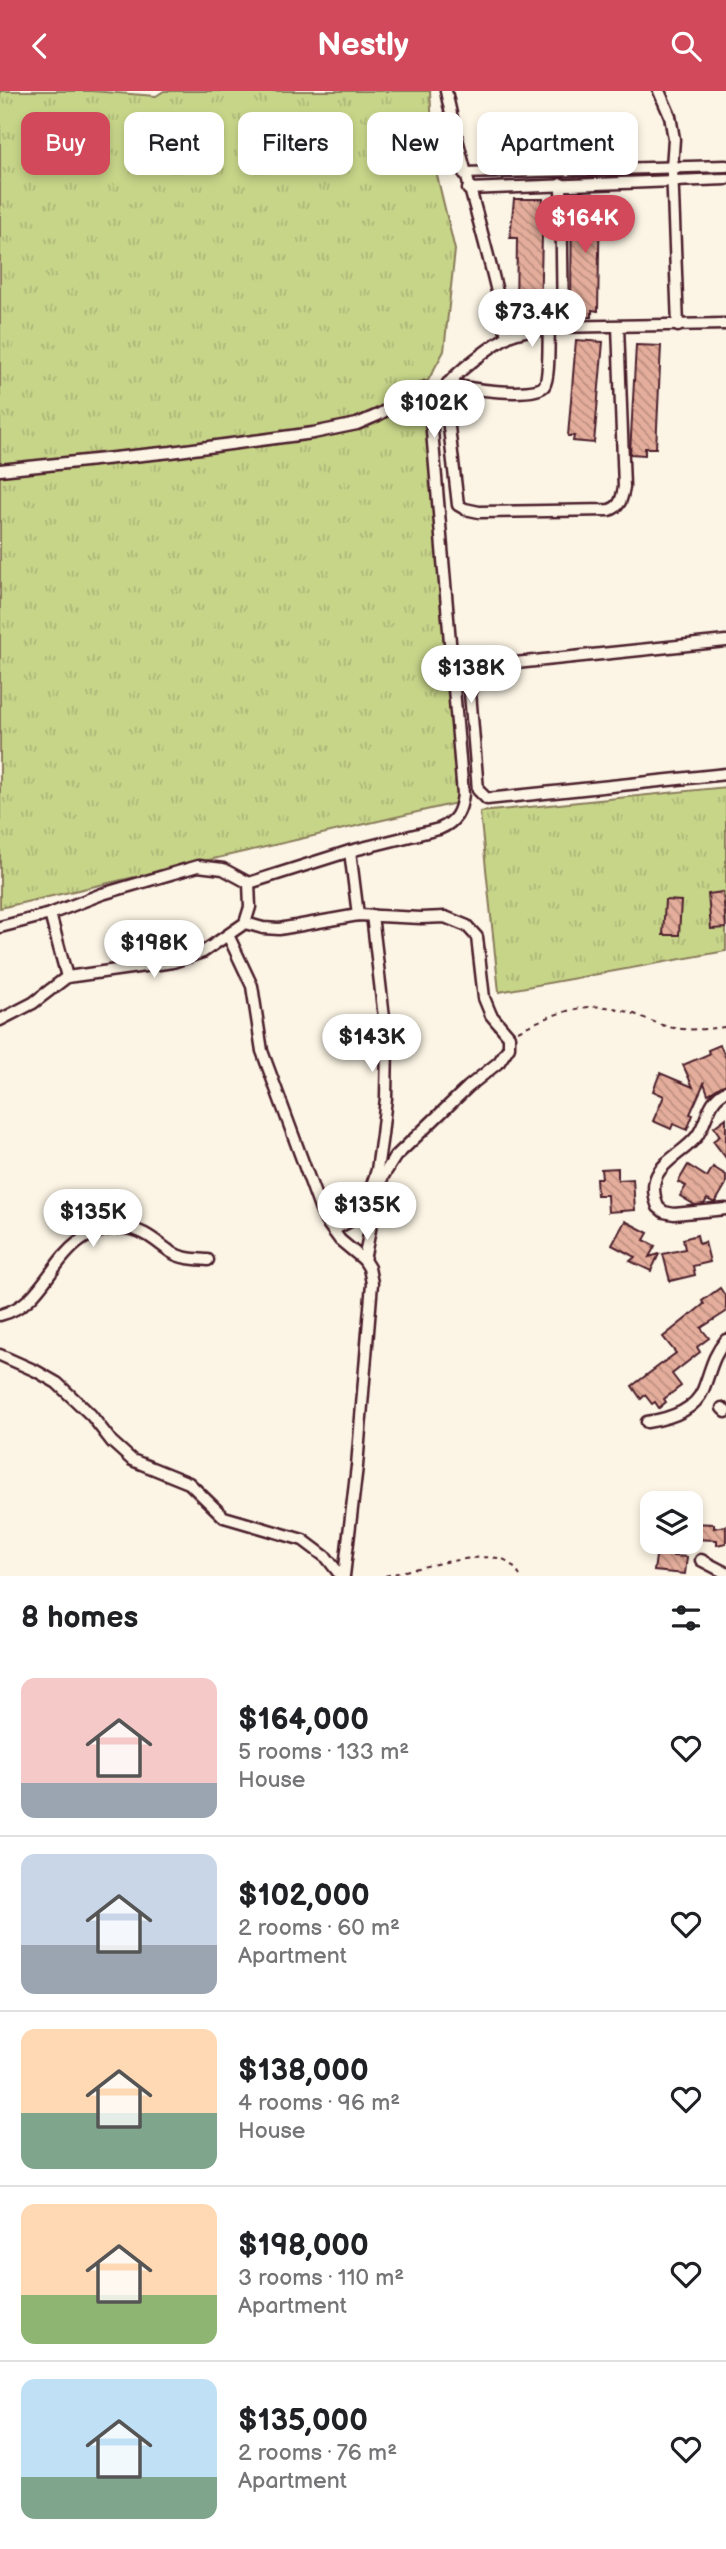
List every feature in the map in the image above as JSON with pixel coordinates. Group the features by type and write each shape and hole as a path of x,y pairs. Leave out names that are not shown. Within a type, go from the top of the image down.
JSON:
{"street":[{"path":"446,91 464,173 482,228 507,337"},
{"path":"659,91 670,116 674,139 672,181 678,326"},
{"path":"464,173 726,166"},
{"path":"468,189 726,179"},
{"path":"561,184 563,327"},
{"path":"618,326 624,487 620,503 614,509 479,512 461,507 456,502 446,402 448,383 507,337 521,331 549,327 726,324"},
{"path":"448,383 460,388 482,390 541,389 548,373 549,327"},
{"path":"0,470 171,452 313,433 357,424 424,388 427,391 463,794 461,809 450,824 439,829 349,851 249,883 223,869 198,866 102,894 50,914 0,927"},
{"path":"726,641 477,667 472,669 469,680 478,790 487,799 726,774"},
{"path":"349,851 358,915"},
{"path":"0,1020 33,1003 66,977 173,962 196,956 245,923 250,907 249,883"},
{"path":"50,914 66,977"},
{"path":"245,923 279,929 358,915 445,917 472,930 478,945 486,1005 493,1019 509,1036 509,1047 499,1062 414,1138 387,1170 378,1189 363,1260"},
{"path":"333,1230 350,1221 372,1191 383,1125 387,1036 372,915"},
{"path":"228,935 252,986 262,1051 320,1208 333,1230 363,1260 370,1275 357,1466 343,1576"},
{"path":"726,1091 713,1101 704,1124 692,1143 660,1170 654,1188 658,1207 669,1214 726,1209"},
{"path":"0,1315 23,1303 73,1244 95,1232 125,1228 150,1236 180,1257 208,1260"},
{"path":"647,1422 664,1419 691,1405 702,1391 714,1356 726,1340"},
{"path":"0,1355 57,1383 132,1460 189,1483 224,1517 303,1540 327,1558 343,1576"},
{"path":"701,1560 726,1573"}],"path":[{"path":"509,1036 562,1013 604,1006 675,1028 726,1027"},
{"path":"385,1576 445,1563 492,1558 506,1561 520,1576"}],"green space":[{"path":"0,91 91,91 156,96 164,91 430,91 431,112 367,112 367,175 437,175 455,250 444,351 425,386 461,802 0,908"},
{"path":"726,787 726,951 499,992 480,812"}],"building":[{"path":"572,196 600,197 598,311 592,310 592,317 577,317 577,312 571,311"},
{"path":"514,199 543,199 540,313 516,313 517,238 510,238"},
{"path":"576,340 603,342 594,443 573,441 574,436 568,436"},
{"path":"636,345 661,346 656,448 645,448 645,455 630,454"},
{"path":"723,892 726,928 711,929 708,894"},
{"path":"665,900 681,901 679,935 663,935"},
{"path":"720,1045 726,1058 726,1084 708,1094 704,1083 690,1114 693,1115 687,1130 673,1124 671,1129 653,1121 664,1096 653,1091 660,1073 693,1087 683,1065 709,1054 708,1050"},
{"path":"726,1118 726,1158 713,1141 720,1136 714,1127"},
{"path":"688,1165 707,1177 713,1167 726,1175 726,1184 715,1203 707,1199 704,1204 695,1205 680,1196 686,1186 678,1182"},
{"path":"618,1168 618,1180 633,1179 635,1210 608,1212 607,1195 597,1195 596,1178 602,1178 601,1169"},
{"path":"625,1221 648,1233 644,1240 655,1246 649,1257 659,1254 651,1271 630,1261 635,1257 612,1245"},
{"path":"697,1235 699,1244 705,1242 710,1262 693,1266 695,1275 670,1281 663,1254 685,1249 683,1239"},
{"path":"720,1288 726,1297 726,1312 701,1328 709,1338 697,1347 700,1352 672,1374 681,1386 664,1399 666,1402 659,1408 645,1395 641,1399 632,1386 676,1353 663,1337"},
{"path":"703,1524 714,1524 714,1528 726,1526 726,1543 717,1545 717,1540 703,1539"},
{"path":"656,1554 687,1557 685,1574 654,1571"}]}
